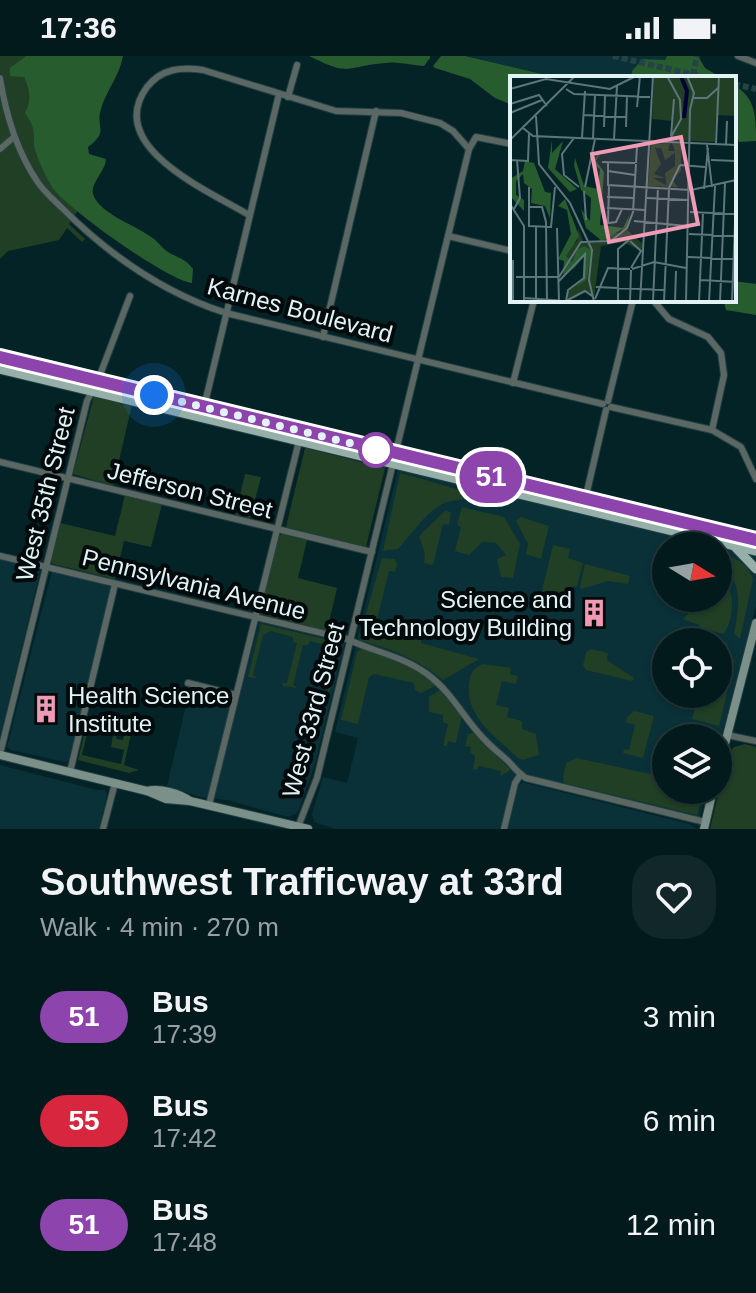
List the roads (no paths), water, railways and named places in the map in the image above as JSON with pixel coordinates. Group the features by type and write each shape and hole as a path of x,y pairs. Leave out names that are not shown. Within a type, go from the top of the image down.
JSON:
{"main road":[{"path":"0,357 756,551"},
{"path":"0,369 299,441 585,500 756,540"},
{"path":"734,546 756,569"},
{"path":"730,724 756,623"},
{"path":"0,754 147,791 166,799 209,805 301,828"},
{"path":"704,826 710,804"}],"street":[{"path":"738,56 756,63"},
{"path":"288,97 297,65"},
{"path":"249,215 194,183 151,152 139,128 140,103 146,89 169,70 203,70 336,111 401,113 440,123 453,131 469,149"},
{"name":"Karnes Boulevard","path":"0,78 14,137 38,184 82,228 174,292 226,313 712,430 741,447 756,479"},
{"path":"204,407 279,94"},
{"path":"323,337 376,111"},
{"path":"0,149 14,137"},
{"name":"West 33rd Street","path":"301,828 317,778 351,641 469,149 476,137 510,144"},
{"path":"448,236 510,251"},
{"name":"West 35th Street","path":"0,754 91,391 130,296"},
{"path":"513,383 533,302"},
{"path":"585,500 633,302"},
{"path":"655,302 669,319 708,337 721,353 724,375 712,430"},
{"path":"209,805 299,441"},
{"name":"Jefferson Street","path":"0,462 372,552"},
{"name":"Pennsylvania Avenue","path":"0,556 256,617 396,656 429,675 451,696 485,741 521,774"},
{"path":"70,772 115,584"},
{"path":"188,683 236,695"},
{"path":"732,736 756,741"},
{"path":"504,829 515,783 521,774 543,783 704,826"},
{"path":"103,829 115,783"}],"tunnel":[{"path":"613,56 699,76"},
{"path":"693,75 697,56"},
{"path":"736,84 756,89"}],"place":[{"name":"Science and Technology Building","path":"594,613"},
{"name":"Health Science Institute","path":"46,709"}]}
